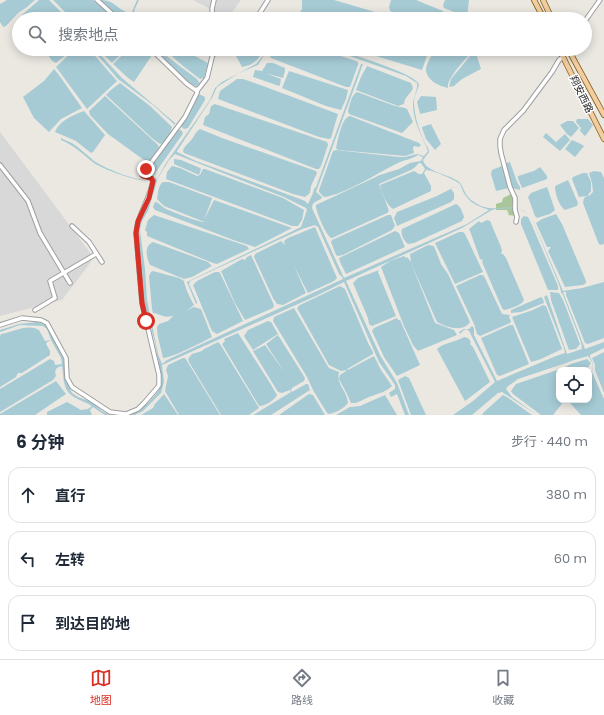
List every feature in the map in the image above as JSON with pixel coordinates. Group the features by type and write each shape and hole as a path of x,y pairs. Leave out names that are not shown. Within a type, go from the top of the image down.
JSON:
{"main road":[{"path":"534,0 540,12"},
{"path":"542,0 548,12"},
{"name":"翔安西路","path":"573,56 604,115"},
{"name":"翔安西路","path":"563,57 604,139"}],"street":[{"path":"97,0 110,12"},
{"path":"212,12 214,0"},
{"path":"260,12 268,0"},
{"path":"591,12 600,0"},
{"path":"158,56 187,84 197,90"},
{"path":"0,325 22,318 44,321 47,323 64,354 67,378 72,387 110,412 126,414 138,409 157,388 160,380 142,303 136,233 138,221 149,198 153,180 143,176 143,173 185,116 196,96 197,90 206,78 213,56"},
{"path":"516,222 517,214 515,209 515,198 510,187 500,146 500,138 504,130 520,114 552,72 559,60 563,57"},
{"path":"0,165 28,201 40,233 65,272 70,283"},
{"path":"72,226 89,242 102,262"},
{"path":"34,310 55,298 50,281 96,254"}],"shaded area":[{"path":"193,0 241,0 232,12 216,12"},
{"path":"0,132 94,258 62,300 0,316"}],"green space":[{"path":"511,194 514,202 512,206 516,216 508,215 508,210 496,210 496,204 502,202 503,198"}],"water":[{"path":"7,0 35,0 20,12 12,12 12,20 3,27 0,22 0,4"},
{"path":"39,0 49,0 61,12 25,12"},
{"path":"53,0 93,0 108,12 65,12"},
{"path":"100,0 109,1 127,12 114,12"},
{"path":"137,0 139,0 134,11 135,12 132,12"},
{"path":"302,0 334,0 375,12 300,12 302,9"},
{"path":"391,0 416,0 444,12 392,12 390,11 389,7"},
{"path":"445,0 469,0 468,12 454,12 444,8 443,5"},
{"path":"49,56 64,56 56,63 52,61"},
{"path":"68,56 95,56 117,81 87,109 56,67"},
{"path":"98,56 102,56 122,78 175,123 175,125 153,105 118,79"},
{"path":"105,56 119,56 112,63"},
{"path":"122,56 151,56 134,82 113,64"},
{"path":"160,56 167,56 197,79 200,84 196,86 189,84"},
{"path":"172,56 195,56 208,63 204,78 200,79"},
{"path":"236,56 260,56 253,63 242,67"},
{"path":"264,56 258,65 239,73 256,64"},
{"path":"270,56 341,56 358,62 358,65 350,87 346,87 271,58"},
{"path":"350,56 356,56 394,69 414,79 419,84 414,100 414,108 423,139 429,150 423,160 428,167 458,181 462,185 466,194 474,202 481,206 488,208 519,209 492,210 462,228 346,281 380,355 397,383 409,415 405,415 397,394 391,397 389,393 395,389 395,385 379,362 344,282 162,365 164,382 161,393 143,411 135,415 128,415 137,411 148,403 157,393 162,381 155,343 145,304 139,235 141,220 150,201 155,182 152,180 157,179 166,163 210,100 215,88 222,82 239,73 217,87 212,98 177,152 196,161 300,199 308,204 316,187 361,64 363,64 316,192 322,197 312,206 344,278 467,224 489,210 476,205 468,199 460,184 457,182 438,173 426,170 424,173 431,186 431,191 393,209 383,196 389,211 387,213 332,238 329,236 319,217 316,205 380,175 399,169 410,163 421,161 423,157 418,155 400,162 351,188 324,197 319,190 333,151 336,150 405,157 417,154 424,156 428,151 418,128 413,111 413,102 417,83 406,76","holes":["175,154 284,197 306,208 307,210 301,227 187,282 196,304 197,302 189,284 190,281 302,229 315,225 318,227 339,274 343,279 167,360 162,364 158,354 147,300 140,230 142,221 148,211 158,178 169,160","419,163 421,163 425,169 422,174 414,171 380,185 383,194 379,184 411,170"]},
{"path":"376,56 427,56 422,70"},
{"path":"431,56 468,56 450,79 448,88 431,80 426,70"},
{"path":"470,56 477,56 481,69 462,79 454,86 449,87 451,79"},
{"path":"267,63 273,63 285,68 283,78 265,73 281,79 279,86 253,77 255,70 262,71"},
{"path":"367,66 411,83 413,88 405,99 404,104 398,106 356,90"},
{"path":"54,69 82,108 61,119 49,132 34,118 23,97 44,81"},
{"path":"289,71 348,90 341,110 326,106 282,88"},
{"path":"237,79 243,79 338,114 331,138 319,137 218,99 220,91"},
{"path":"120,83 150,106 172,127 165,141 160,144 153,139 106,95"},
{"path":"357,92 407,109 413,122 402,133 349,114 348,111 351,100 353,95"},
{"path":"199,94 205,97 205,100 188,128 184,129 181,125"},
{"path":"105,96 158,145 159,148 149,161 144,160 108,134 90,115 89,111"},
{"path":"421,96 436,97 437,110 420,114 417,102"},
{"path":"215,104 327,142 328,145 321,166 319,169 316,169 203,125 205,117 209,114 211,106"},
{"path":"84,111 105,135 91,153 76,141 55,132 63,122"},
{"path":"350,116 421,145 419,147 414,146 414,153 405,156 338,150 336,148 340,130 344,121"},
{"path":"577,119 588,119 593,125 585,136 580,131 581,128 576,122"},
{"path":"567,121 573,121 579,128 571,137 560,125"},
{"path":"431,124 441,144 435,150 426,139 422,128"},
{"path":"200,129 316,171 317,173 311,186 310,193 305,197 293,194 184,153 184,148"},
{"path":"178,130 181,130 183,133 182,135 153,176 146,176 154,160"},
{"path":"546,133 556,142 555,143 565,134 570,140 560,151 543,137"},
{"path":"61,138 75,145 94,161 116,172 143,180 130,178 110,171 94,163 75,148 61,140"},
{"path":"572,140 584,146 575,157 565,149"},
{"path":"174,159 181,160 200,168 199,175 174,164"},
{"path":"510,162 520,190 512,188 506,163"},
{"path":"172,166 197,176 200,175 203,169 205,169 283,198 304,210 302,220 298,226 292,226 166,179 167,172"},
{"path":"502,166 509,188 496,191 491,174 492,170"},
{"path":"540,167 547,176 547,179 522,188 518,176 534,171"},
{"path":"594,171 601,172 604,178 604,244 600,245 583,203 584,198 587,196 579,197 572,179 573,177 583,173 587,173 591,182 591,191 588,195 589,196 593,192 592,183 589,173"},
{"path":"568,180 578,203 577,206 565,210 558,200 555,186"},
{"path":"163,182 169,182 212,198 204,220 214,200 292,228 255,247 236,241 155,210 153,207 155,202 180,215 198,221 204,221 164,206 157,199 159,187"},
{"path":"460,184 451,189 454,193 454,199 451,202 397,226 394,218 397,212 437,196"},
{"path":"547,187 555,210 550,214 537,218 528,197 531,193"},
{"path":"456,204 460,207 463,213 464,217 462,221 414,243 408,244 405,241 402,235 402,229"},
{"path":"556,214 562,224 586,281 583,285 565,287 548,251 551,247 547,247 536,223"},
{"path":"154,215 247,246 249,249 217,264 213,263 147,236 147,232 145,230 148,220"},
{"path":"391,215 395,226 392,230 343,255 336,255 331,242 332,240"},
{"path":"524,216 528,217 531,223 558,286 558,290 548,290 521,224 521,219"},
{"path":"531,216 563,291 604,282 604,338 588,344 585,343 566,292 563,292 585,349 604,342 604,348 590,355 592,361 588,356 571,361 518,379 507,387 506,389 512,397 537,415 502,392 498,393 472,415 453,415 473,401 495,382 469,331 466,329 469,329 472,326 474,328 474,335 497,381 565,353 544,297 547,295 567,354 582,349 581,342 560,287"},
{"path":"487,220 490,221 501,247 501,254 503,254 506,258 524,300 512,308 504,310 482,262 483,260 480,259 469,229 479,221 481,223"},
{"path":"315,227 337,278 334,281 308,293 294,266 306,293 283,305 277,304 254,257 255,254 281,241 285,245 284,241 288,238"},
{"path":"395,231 399,233 405,247 346,274 339,258"},
{"path":"459,232 463,232 465,234 483,272 455,284 435,243"},
{"path":"153,242 208,262 212,266 192,277 184,279 150,265 147,249"},
{"path":"428,245 434,246 441,264 448,274 470,322 463,327 454,328 437,322 411,263 435,323 454,330 457,335 418,351 413,345 404,326 381,267 390,261 404,256 411,262 410,254"},
{"path":"251,255 274,305 273,308 245,320 235,303 221,271 242,259 245,260"},
{"path":"379,270 378,272 396,316 372,326 369,324 368,318 353,283 358,278"},
{"path":"153,271 179,278 184,281 186,289 194,305 183,312 167,317 153,313 149,276"},
{"path":"215,272 220,273 243,321 217,334 212,331 193,285 197,281"},
{"path":"480,275 484,276 502,314 510,315 509,317 511,321 510,323 480,336 477,334 474,324 456,286"},
{"path":"340,286 345,289 373,352 373,354 347,369 348,370 374,356 381,370 392,386 385,391 354,403 351,403 339,379 340,375 346,370 341,371 329,365 297,308 300,305"},
{"path":"550,292 559,293 563,300 580,344 576,349 569,350 551,300"},
{"path":"541,297 544,303 521,312 511,313 511,310"},
{"path":"543,305 546,306 562,349 531,362 512,317"},
{"path":"194,307 201,309 212,337 180,353 163,358 158,339 157,327 159,324 168,321 173,316"},
{"path":"294,308 329,368 339,372 338,377 340,384 346,394 348,403 334,413 327,413 273,321 274,317"},
{"path":"397,318 400,320 420,365 397,376 384,357 372,331 374,328"},
{"path":"268,321 271,322 278,334 253,350 244,336 248,330"},
{"path":"38,322 47,326 63,358 67,382 72,393 92,402 102,411 110,415 105,415 93,407 90,410 92,415 47,415 47,412 67,402 81,410 88,409 92,406 74,397 67,391 64,383 62,366 56,369 56,376 53,380 0,412 0,389 50,359 54,361 55,365 62,364 61,358 47,329 43,326 20,325 0,332 0,330 19,324"},
{"path":"513,325 529,364 500,376 497,375 481,338"},
{"path":"30,327 39,330 45,341 51,340 46,344 50,351 50,355 22,373 18,373 16,377 0,387 1,334"},
{"path":"238,333 277,395 269,403 259,406 222,344 225,341 224,339"},
{"path":"278,335 305,378 304,381 292,388 292,392 306,384 308,384 310,390 271,415 253,415 291,392 290,390 282,393 278,392 253,351 265,345 285,373 266,344"},
{"path":"464,337 468,338 471,342 470,344 473,347 490,382 465,401 437,349 442,345"},
{"path":"218,342 259,408 249,415 221,415 189,362 188,359 192,354 202,351"},
{"path":"604,352 604,393 592,358"},
{"path":"183,358 187,361 220,415 179,415 165,391 168,376 166,370 168,365"},
{"path":"587,359 591,363 588,367 565,367"},
{"path":"556,370 556,403 563,403 553,415 541,415 513,394 511,391 516,384"},
{"path":"592,372 604,399 604,415 581,415 570,403 592,403"},
{"path":"405,376 409,378 426,415 411,415 398,380"},
{"path":"56,381 66,394 35,415 0,415 0,414"},
{"path":"164,394 178,415 141,415 153,408"},
{"path":"309,394 313,395 325,415 279,415"},
{"path":"385,395 397,415 336,415 350,407 360,406"},
{"path":"503,395 507,397 532,415 482,415"}],"route":[{"path":"146,169 142,175 152,178 153,181 149,198 136,227 136,233 140,290 146,321"}]}
